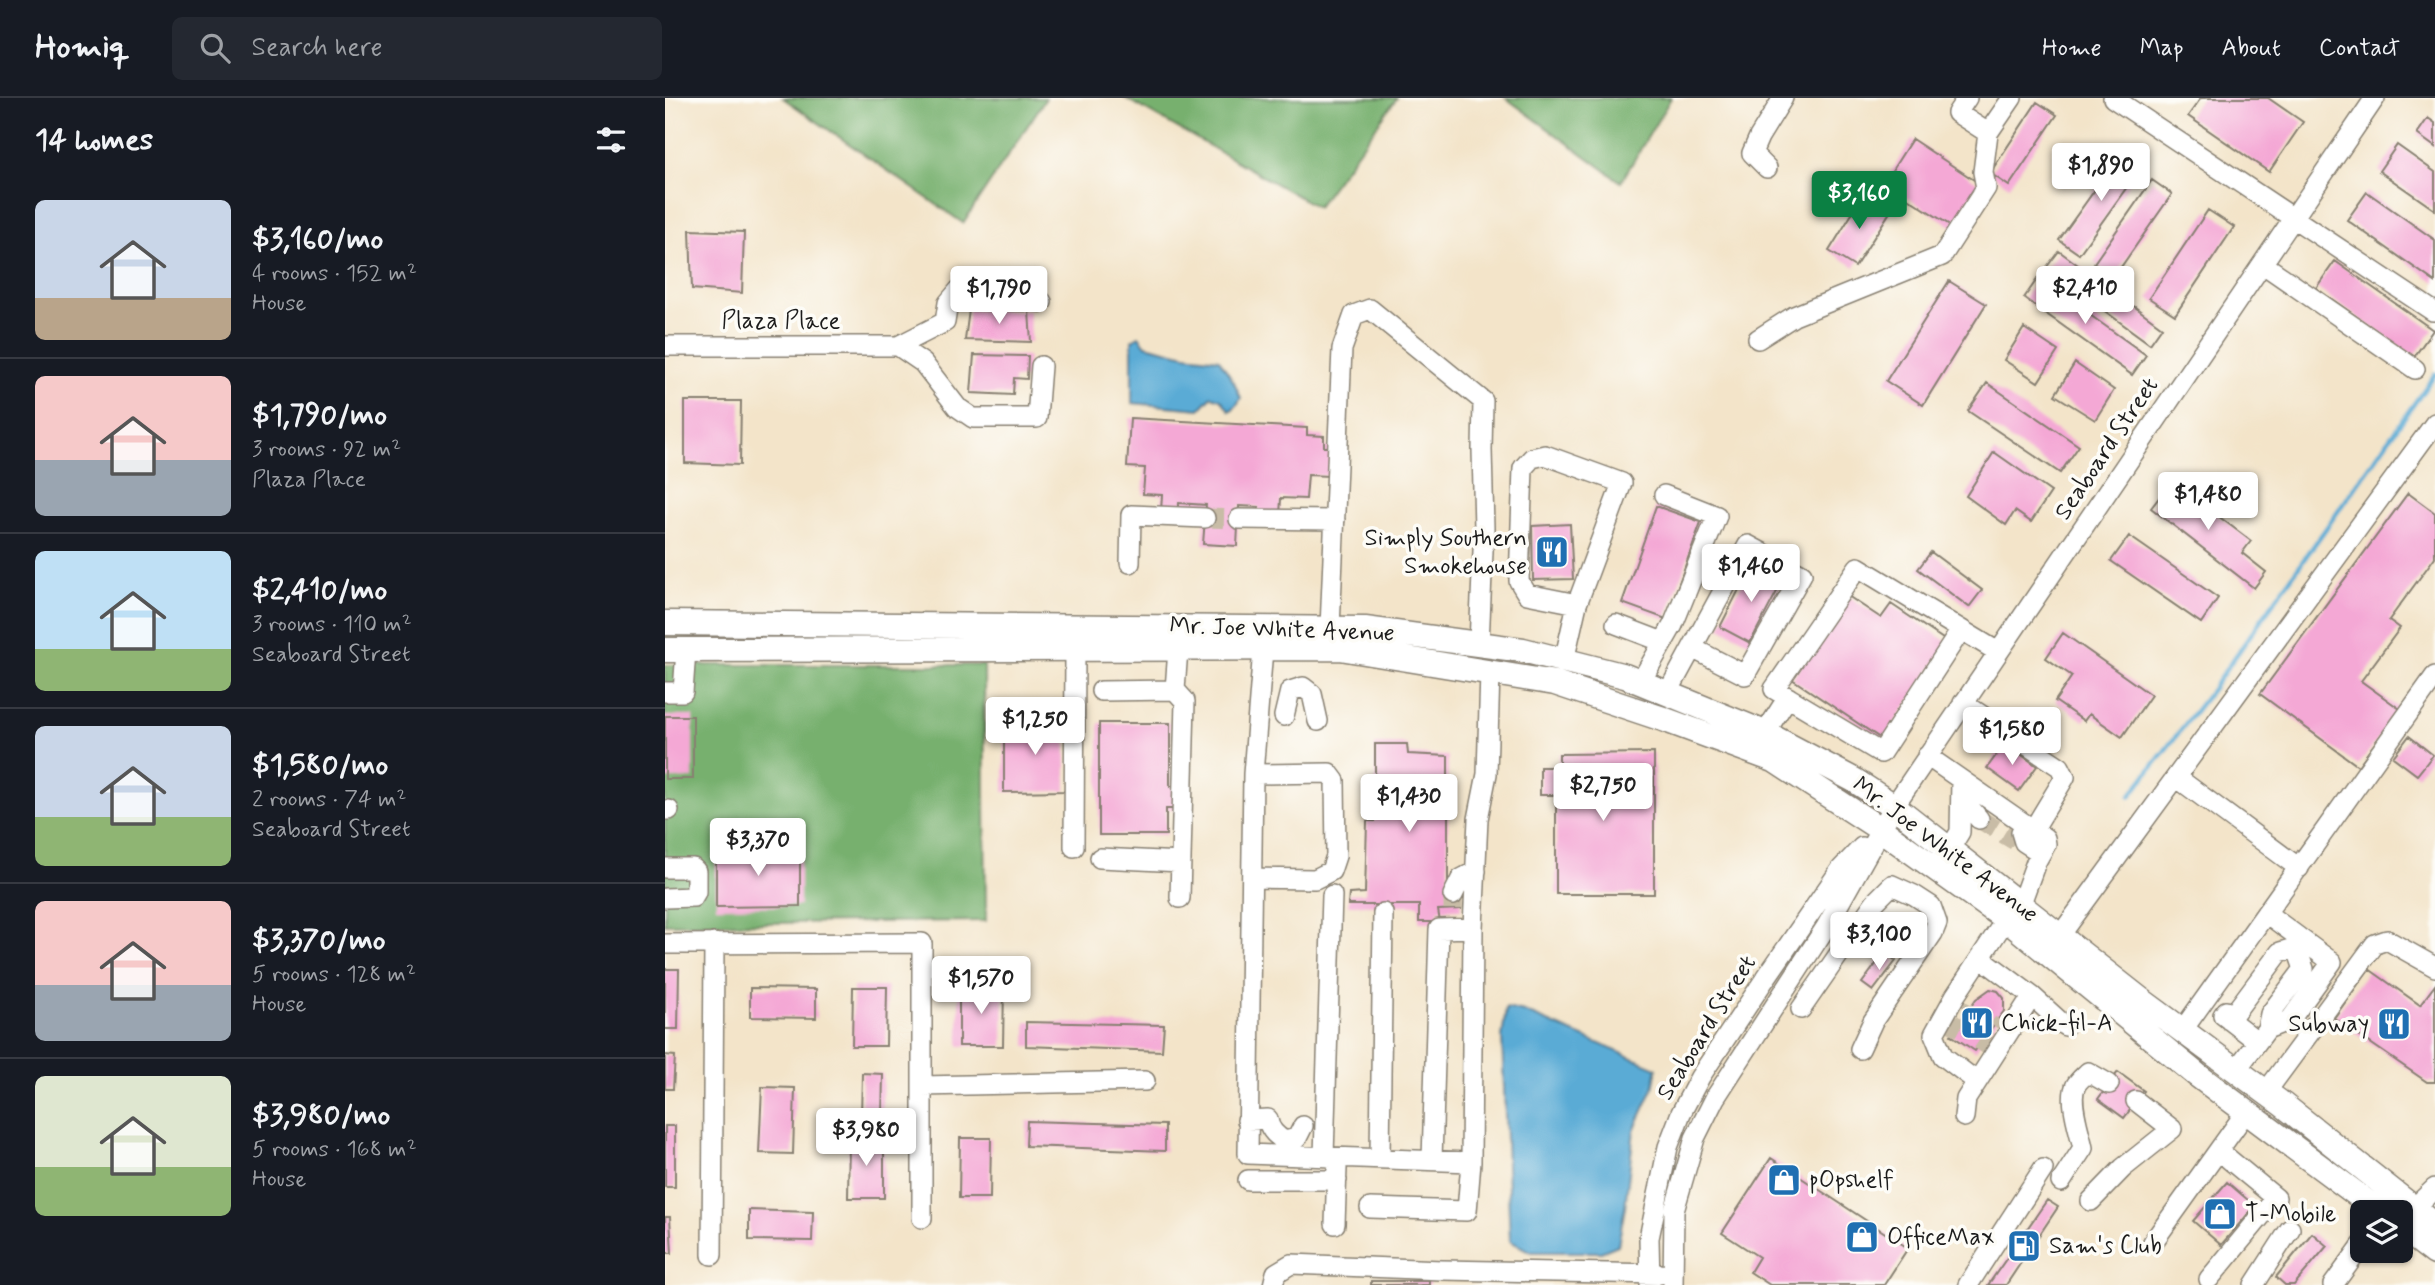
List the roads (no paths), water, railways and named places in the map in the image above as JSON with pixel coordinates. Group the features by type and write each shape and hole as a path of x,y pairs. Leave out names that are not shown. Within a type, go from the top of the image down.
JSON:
{"main road":[{"name":"Mr. Joe White Avenue","path":"665,623 1365,629 1523,650 1625,676 1765,733 1854,780 1893,806 1949,850 2106,1002 2246,1112 2364,1200"},
{"name":"Mr. Joe White Avenue","path":"675,650 1340,648 1555,683 1774,760 2013,913 2059,937 2266,1092 2387,1200"},
{"name":"Mr. Joe White Avenue","path":"2413,1218 2435,1224"},
{"name":"Mr. Joe White Avenue","path":"2413,1226 2435,1253"}],"street":[{"path":"1767,168 1752,153 1783,98"},
{"path":"1967,98 1957,113 1988,133"},
{"path":"1758,339 1794,316 1942,256 1986,187 1983,172 1988,133 2013,98"},
{"path":"2113,98 2433,311"},
{"name":"Seaboard Street","path":"1673,1280 1674,1211 1695,1138 1715,1098 1826,927 1893,806 2375,98"},
{"path":"2263,264 2414,369"},
{"path":"898,346 946,323 948,303 958,290 1042,302"},
{"path":"1330,628 1342,349 1354,315 1370,309 1483,401 1484,528 1479,644"},
{"name":"Plaza Place","path":"665,346 898,346"},
{"path":"898,346 923,363 957,407 973,418 1037,418 1041,366"},
{"path":"2059,937 2435,423"},
{"path":"1563,661 1577,604 1622,483 1545,455 1532,458 1523,468 1519,581 1527,594 1577,604"},
{"path":"1640,682 1673,625 1717,516 1664,495"},
{"path":"1131,563 1131,514 1205,518"},
{"path":"1239,519 1335,520"},
{"path":"1667,694 1692,648 1748,545 1802,574 1745,675 1692,648"},
{"path":"1961,630 1881,753 1774,689 1858,567 1998,652"},
{"path":"1616,624 1663,642"},
{"path":"1074,847 1075,649"},
{"path":"1178,649 1175,690 1185,701 1180,898"},
{"path":"1263,649 1253,774 1248,1154 1471,1162"},
{"path":"665,692 683,692 675,650"},
{"path":"1433,1160 1439,929 1459,915 1476,871 1478,818 1487,774 1490,672"},
{"path":"2182,1031 2435,676"},
{"path":"1284,716 1290,691 1303,687 1312,694 1318,721"},
{"path":"1101,691 1175,690"},
{"path":"1765,733 1788,697"},
{"path":"1963,704 2060,768 2065,777 2023,836"},
{"path":"1927,756 1961,780 2023,836 2045,838 2046,844 2013,913 1955,996 1934,1034 1943,1056 1976,1080"},
{"path":"1252,878 1315,878 1331,872 1336,856 1335,781 1329,773 1253,774"},
{"path":"2176,777 2298,868"},
{"path":"1949,850 1974,810 1961,780"},
{"name":"Seaboard Street","path":"1650,1280 1649,1238 1668,1147 1681,1113 1700,1077 1841,869 1880,829"},
{"path":"1100,858 1181,862"},
{"path":"665,868 693,868 696,871 696,892 692,897 665,898"},
{"path":"1370,1208 1467,1211 1471,1162 1459,915 1461,879 1476,871"},
{"path":"1801,1009 1875,902 1892,885 1931,906 1937,923 1933,933 1873,1021 1860,1049"},
{"path":"1332,895 1331,1156 1337,1180 1335,1224"},
{"path":"1380,1157 1383,913"},
{"path":"2262,1035 2290,1020 2332,961 2266,913"},
{"path":"1826,927 1848,941"},
{"path":"2262,1035 2223,1015 2287,929"},
{"path":"2266,1092 2375,944 2387,940 2435,967"},
{"path":"712,1255 714,943"},
{"path":"665,944 922,943 922,1218"},
{"path":"2229,1020 2280,952 2290,949 2298,952 2304,969 2270,1014 2262,1035 2236,1070"},
{"path":"1981,958 2025,997"},
{"path":"1965,1001 1983,974 1988,972 2065,1026"},
{"path":"2003,1022 2025,997"},
{"path":"1964,1117 1966,1099 2025,997"},
{"path":"1948,1032 1945,1036 1951,1051 1963,1058 1972,1059 1982,1053"},
{"path":"2061,1182 2083,1148 2072,1101 2076,1085 2088,1072 2109,1084"},
{"path":"922,1086 1145,1080"},
{"path":"2091,1202 2123,1168 2172,1129 2136,1101"},
{"path":"2153,1242 2246,1112"},
{"path":"1247,1120 1268,1119 1275,1135 1285,1141 1297,1138 1303,1126"},
{"path":"2209,1279 2276,1198 2220,1151"},
{"path":"1968,1285 2043,1170"},
{"path":"1248,1180 1337,1180"},
{"path":"2413,1209 2435,1188"},
{"path":"2254,1285 2290,1229"},
{"path":"2333,1285 2350,1262"},
{"path":"1273,1285 1276,1273 1291,1264 1442,1278 1673,1280"}],"water":[{"path":"1139,336 1146,345 1186,355 1219,359 1241,398 1236,406 1230,411 1221,399 1212,396 1200,409 1132,403 1132,340"},
{"path":"1506,1008 1524,1012 1657,1068 1653,1089 1634,1130 1618,1245 1601,1252 1531,1252 1510,1241 1502,1038"}],"waterway":[{"path":"2130,796 2213,688 2435,374"}],"tunnel":[{"path":"1205,518 1239,519"},
{"path":"1979,819 2015,841"},
{"path":"1453,895 1453,909"},
{"path":"1948,1032 1965,1001"},
{"path":"1982,1053 2003,1022"}],"place":[{"name":"Simply Southern Smokehouse","path":"1552,552"},
{"name":"Chick-fil-A","path":"1977,1023"},
{"name":"Subway","path":"2394,1024"},
{"name":"pOpshelf","path":"1784,1180"},
{"name":"T-Mobile","path":"2220,1214"},
{"name":"OfficeMax","path":"1862,1237"},
{"name":"Sam's Club","path":"2024,1246"}]}
